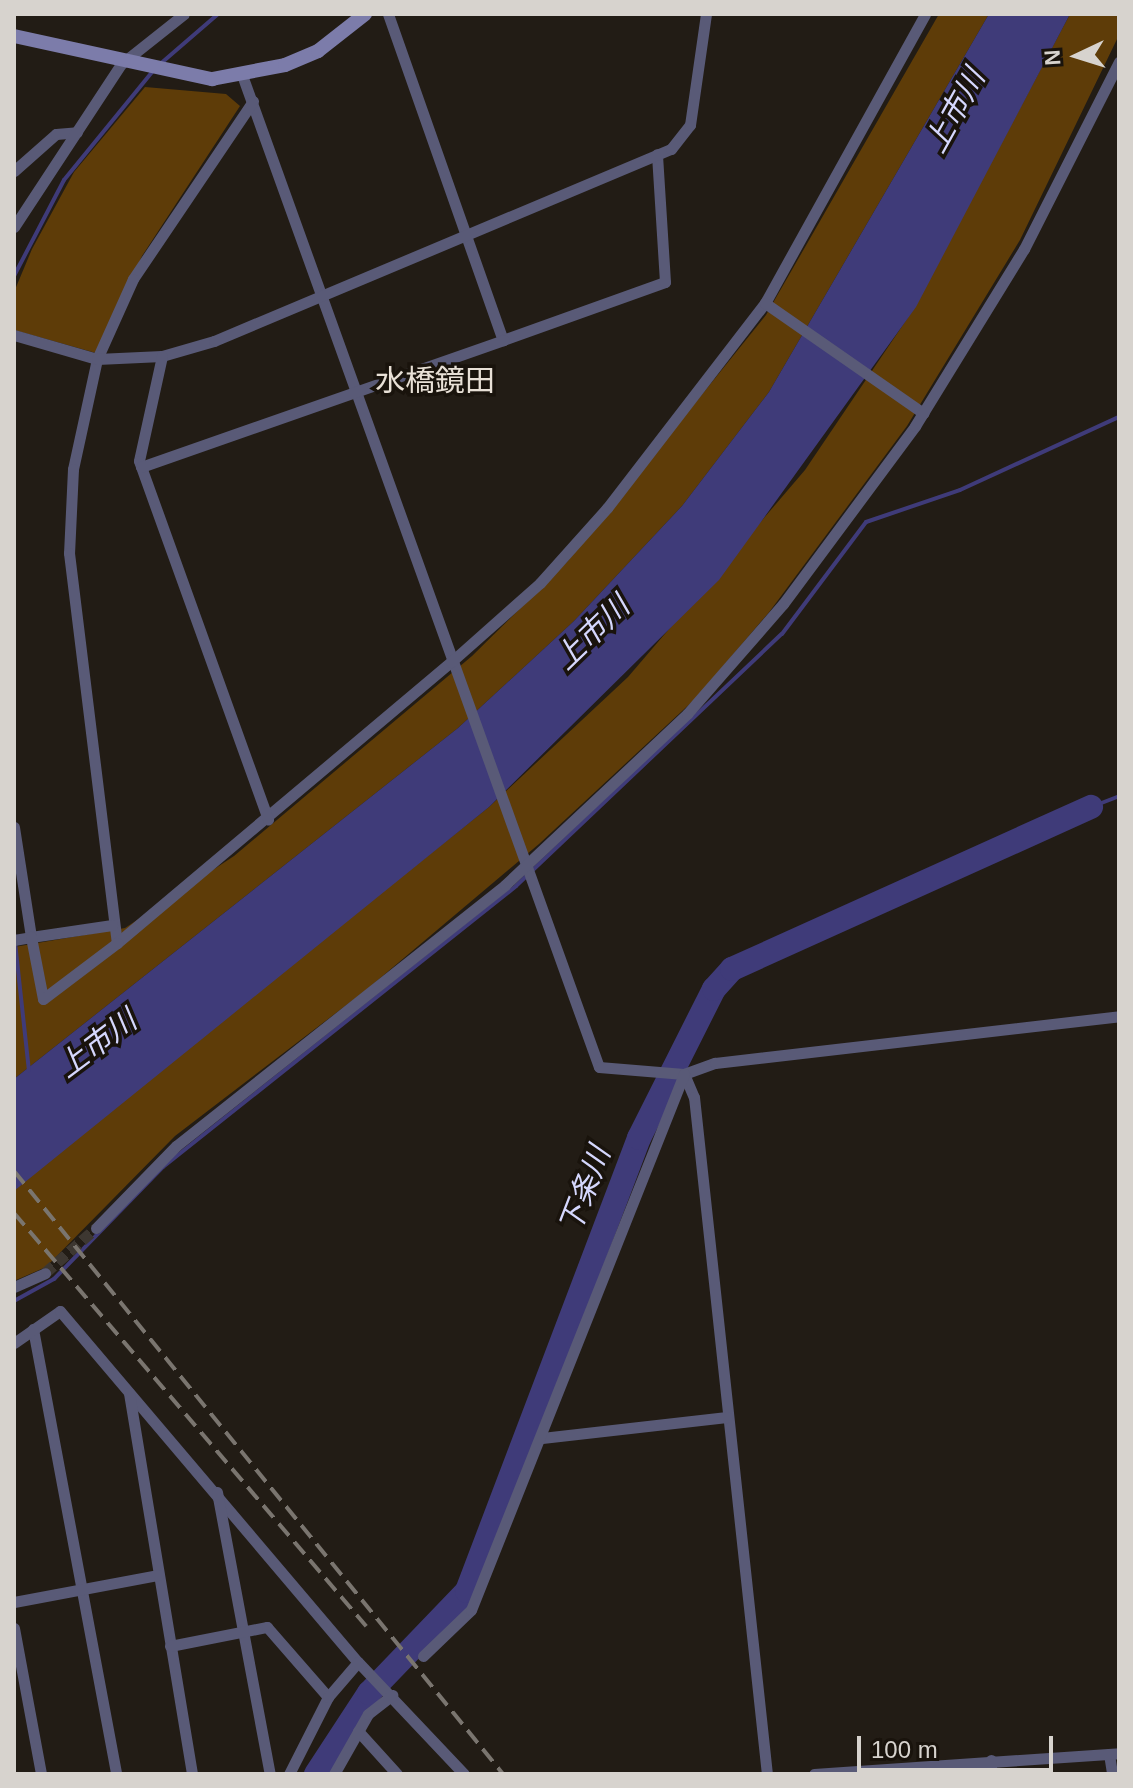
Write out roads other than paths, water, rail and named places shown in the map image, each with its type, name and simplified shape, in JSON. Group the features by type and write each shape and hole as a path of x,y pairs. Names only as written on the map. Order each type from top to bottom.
{"main road":[{"path":"14,36 125,65 176,72 242,75 318,51 365,14"}],"street":[{"path":"14,227 125,65 184,14"},
{"path":"388,14 503,340"},
{"path":"14,335 97,359 162,356 318,296 657,154 681,142 690,125 706,14"},
{"path":"14,827 43,999 117,943 452,666 540,583 607,508 765,303 925,14"},
{"path":"96,1228 176,1146 524,867 687,714 812,568 923,413 1024,249 1119,62"},
{"path":"242,75 318,296 599,1067 684,1074 715,1063 1119,1016"},
{"path":"117,943 112,925 105,812 69,553 73,469 97,359 170,215 253,101"},
{"path":"14,171 56,134 77,132"},
{"path":"141,467 665,282 657,154"},
{"path":"765,303 923,413"},
{"path":"162,356 141,467 268,819"},
{"path":"14,940 112,925"},
{"path":"684,1074 694,1097 767,1774"},
{"path":"423,1656 471,1610 542,1438 684,1074"},
{"path":"14,1287 45,1273"},
{"path":"14,1343 60,1311 216,1490 361,1665 464,1774"},
{"path":"33,1329 116,1774"},
{"path":"129,1392 192,1774"},
{"path":"542,1438 727,1417"},
{"path":"216,1490 270,1774"},
{"path":"14,1602 158,1575"},
{"path":"170,1646 267,1627 328,1697"},
{"path":"14,1628 41,1774"},
{"path":"289,1774 328,1697 361,1665"},
{"path":"334,1774 358,1731 388,1692"},
{"path":"358,1731 397,1774"},
{"path":"814,1774 1114,1753 1112,1774"},
{"path":"991,1760 991,1774"}],"water":[{"name":"上市川","path":"989,14 1070,14 916,307 719,580 489,807 14,1191 14,1079 458,728 574,621 682,506 769,392"}],"waterway":[{"path":"159,65 218,14"},
{"path":"14,276 64,180 153,71"},
{"path":"14,1301 54,1279 163,1167 516,886 782,634 866,522 960,490 1119,417"},
{"path":"1091,807 1119,796"},
{"name":"下条川","path":"316,1774 369,1693 467,1591 639,1138 714,989 732,969 1091,807"},
{"path":"14,933 29,1070"}],"tunnel":[{"path":"45,1273 96,1228"}],"railway":[{"path":"14,1171 503,1774"},
{"path":"14,1213 366,1626"}],"district":[{"name":"水橋鏡田","path":"435,381"}]}
